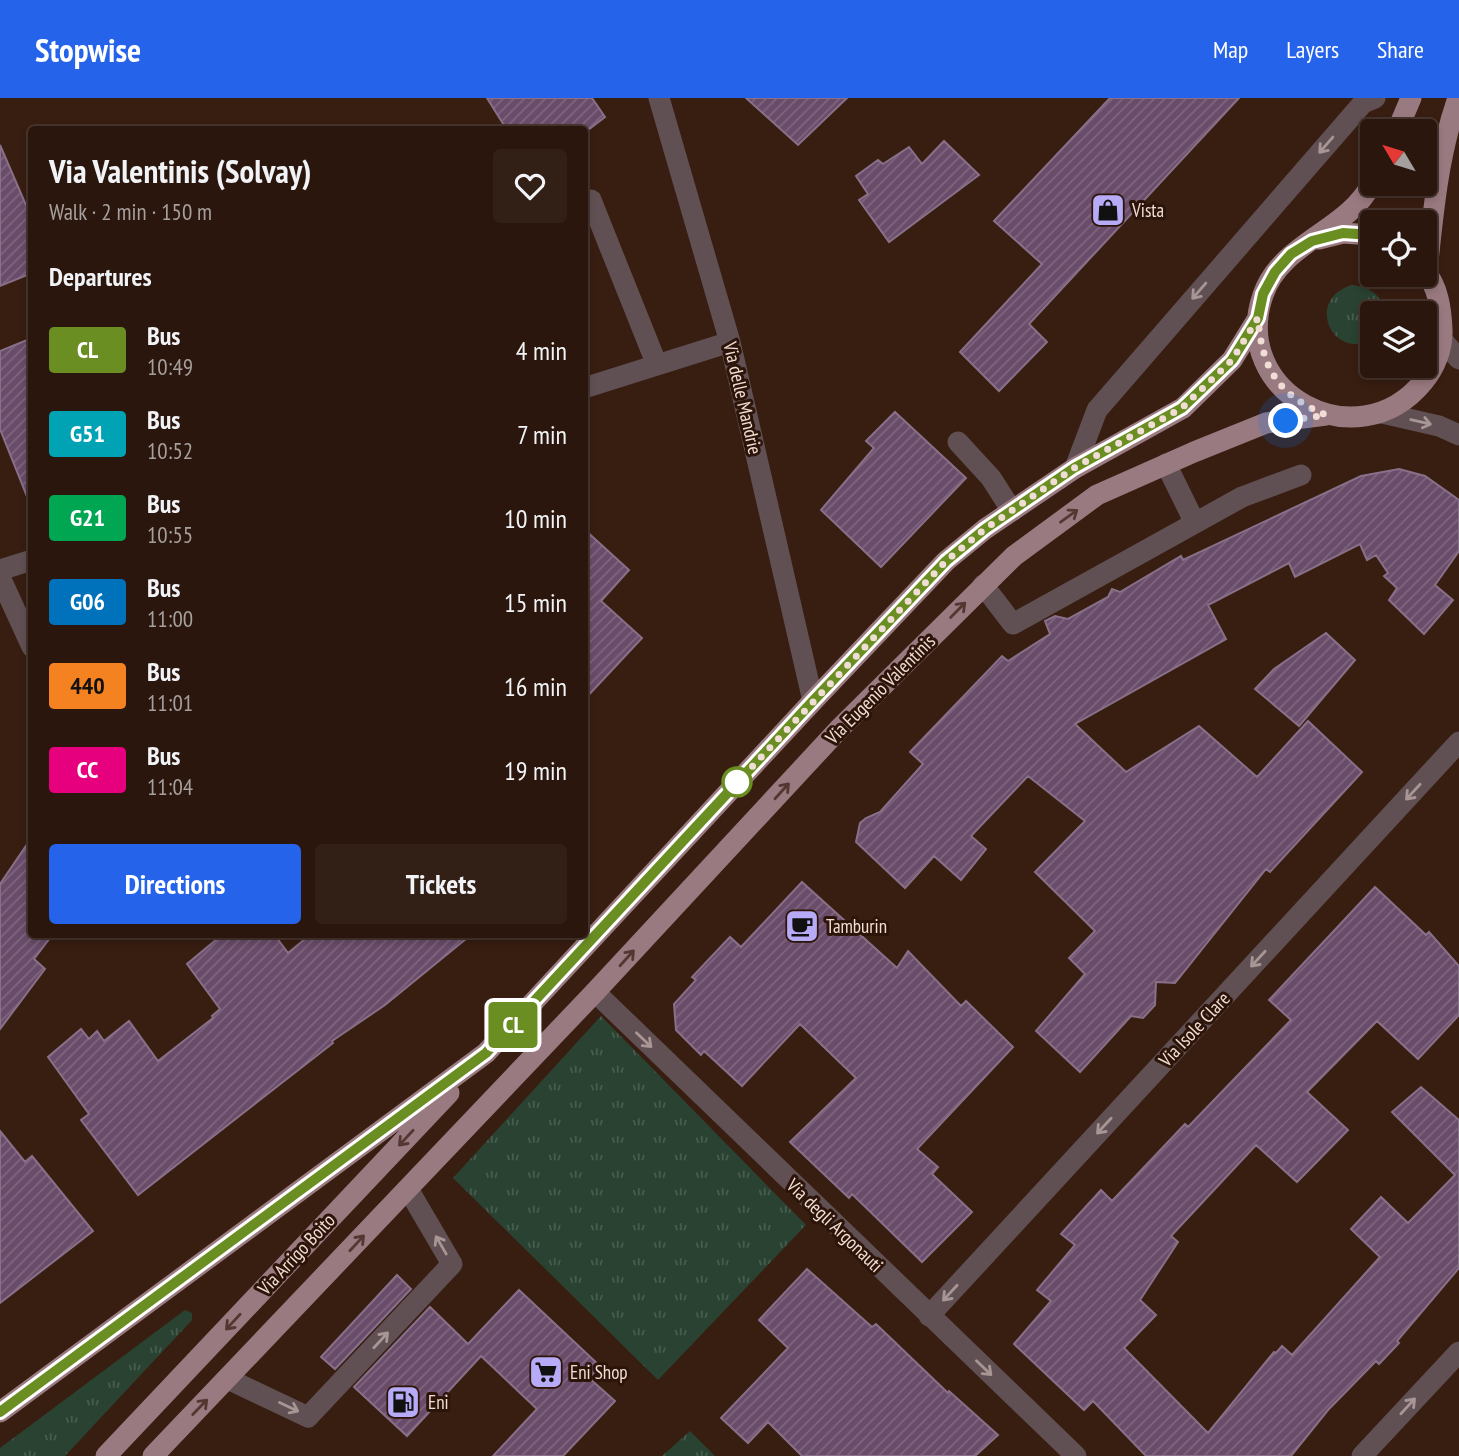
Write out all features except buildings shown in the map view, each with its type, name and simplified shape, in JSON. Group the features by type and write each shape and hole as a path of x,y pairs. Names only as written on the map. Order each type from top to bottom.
{"main road":[{"path":"1402,119 1411,98"},
{"path":"1433,210 1448,126 1458,98"},
{"path":"1366,196 1312,241 1291,254 1275,272 1263,294 1258,318 1260,344 1268,368 1283,389 1303,406 1326,415 1354,418 1382,413 1411,397 1432,371 1442,340 1441,305 1433,287"},
{"path":"1312,241 1343,233 1360,234"},
{"name":"Via Eugenio Valentinis","path":"0,1412 486,1053 946,561 985,529 1074,468 1182,408 1232,360 1258,318"},
{"name":"Via Eugenio Valentinis","path":"513,1079 839,728 1014,556 1097,495 1266,424 1326,415"},
{"name":"Via Arrigo Boito","path":"106,1456 486,1053"},
{"name":"Via Arrigo Boito","path":"153,1456 513,1079"}],"street":[{"name":"Via delle Mandrie","path":"659,98 730,342 813,701"},
{"path":"1074,468 1097,410 1365,100"},
{"path":"591,200 657,365"},
{"path":"1442,340 1459,359"},
{"path":"588,386 730,342"},
{"path":"1382,413 1439,426 1459,435"},
{"path":"958,442 991,478 1012,510"},
{"path":"1166,464 1195,523"},
{"path":"983,585 1013,624 1242,498 1301,475"},
{"path":"0,570 28,561"},
{"path":"0,577 28,638"},
{"name":"Via Isole Clare","path":"929,1316 1459,742"},
{"name":"Via degli Argonauti","path":"595,992 1076,1456"},
{"path":"228,1379 309,1417 452,1264 408,1189"},
{"path":"1362,1456 1459,1352"}],"green space":[{"path":"1352,285 1373,292 1380,300 1360,301 1360,343 1346,342 1336,336 1329,326 1329,303 1337,293"},
{"path":"601,1016 806,1225 658,1380 453,1178"},
{"path":"185,1310 192,1313 192,1320 65,1456 0,1456 0,1448"},
{"path":"690,1431 715,1456 662,1456"}],"bus line":[{"name":"CL","path":"0,1412 486,1053 946,561 985,529 1074,468 1182,408 1232,360 1258,318 1263,294 1275,272 1291,254 1312,241 1343,233 1360,234"}],"place":[{"name":"Vista","path":"1108,210"},
{"name":"Tamburin","path":"802,926"},
{"name":"Eni Shop","path":"546,1372"},
{"name":"Eni","path":"403,1402"}],"route":[{"path":"737,782 732,788 946,561 985,529 1074,468 1182,408 1232,360 1258,318 1260,344 1268,368 1283,389 1303,406 1326,415 1286,421"}]}
